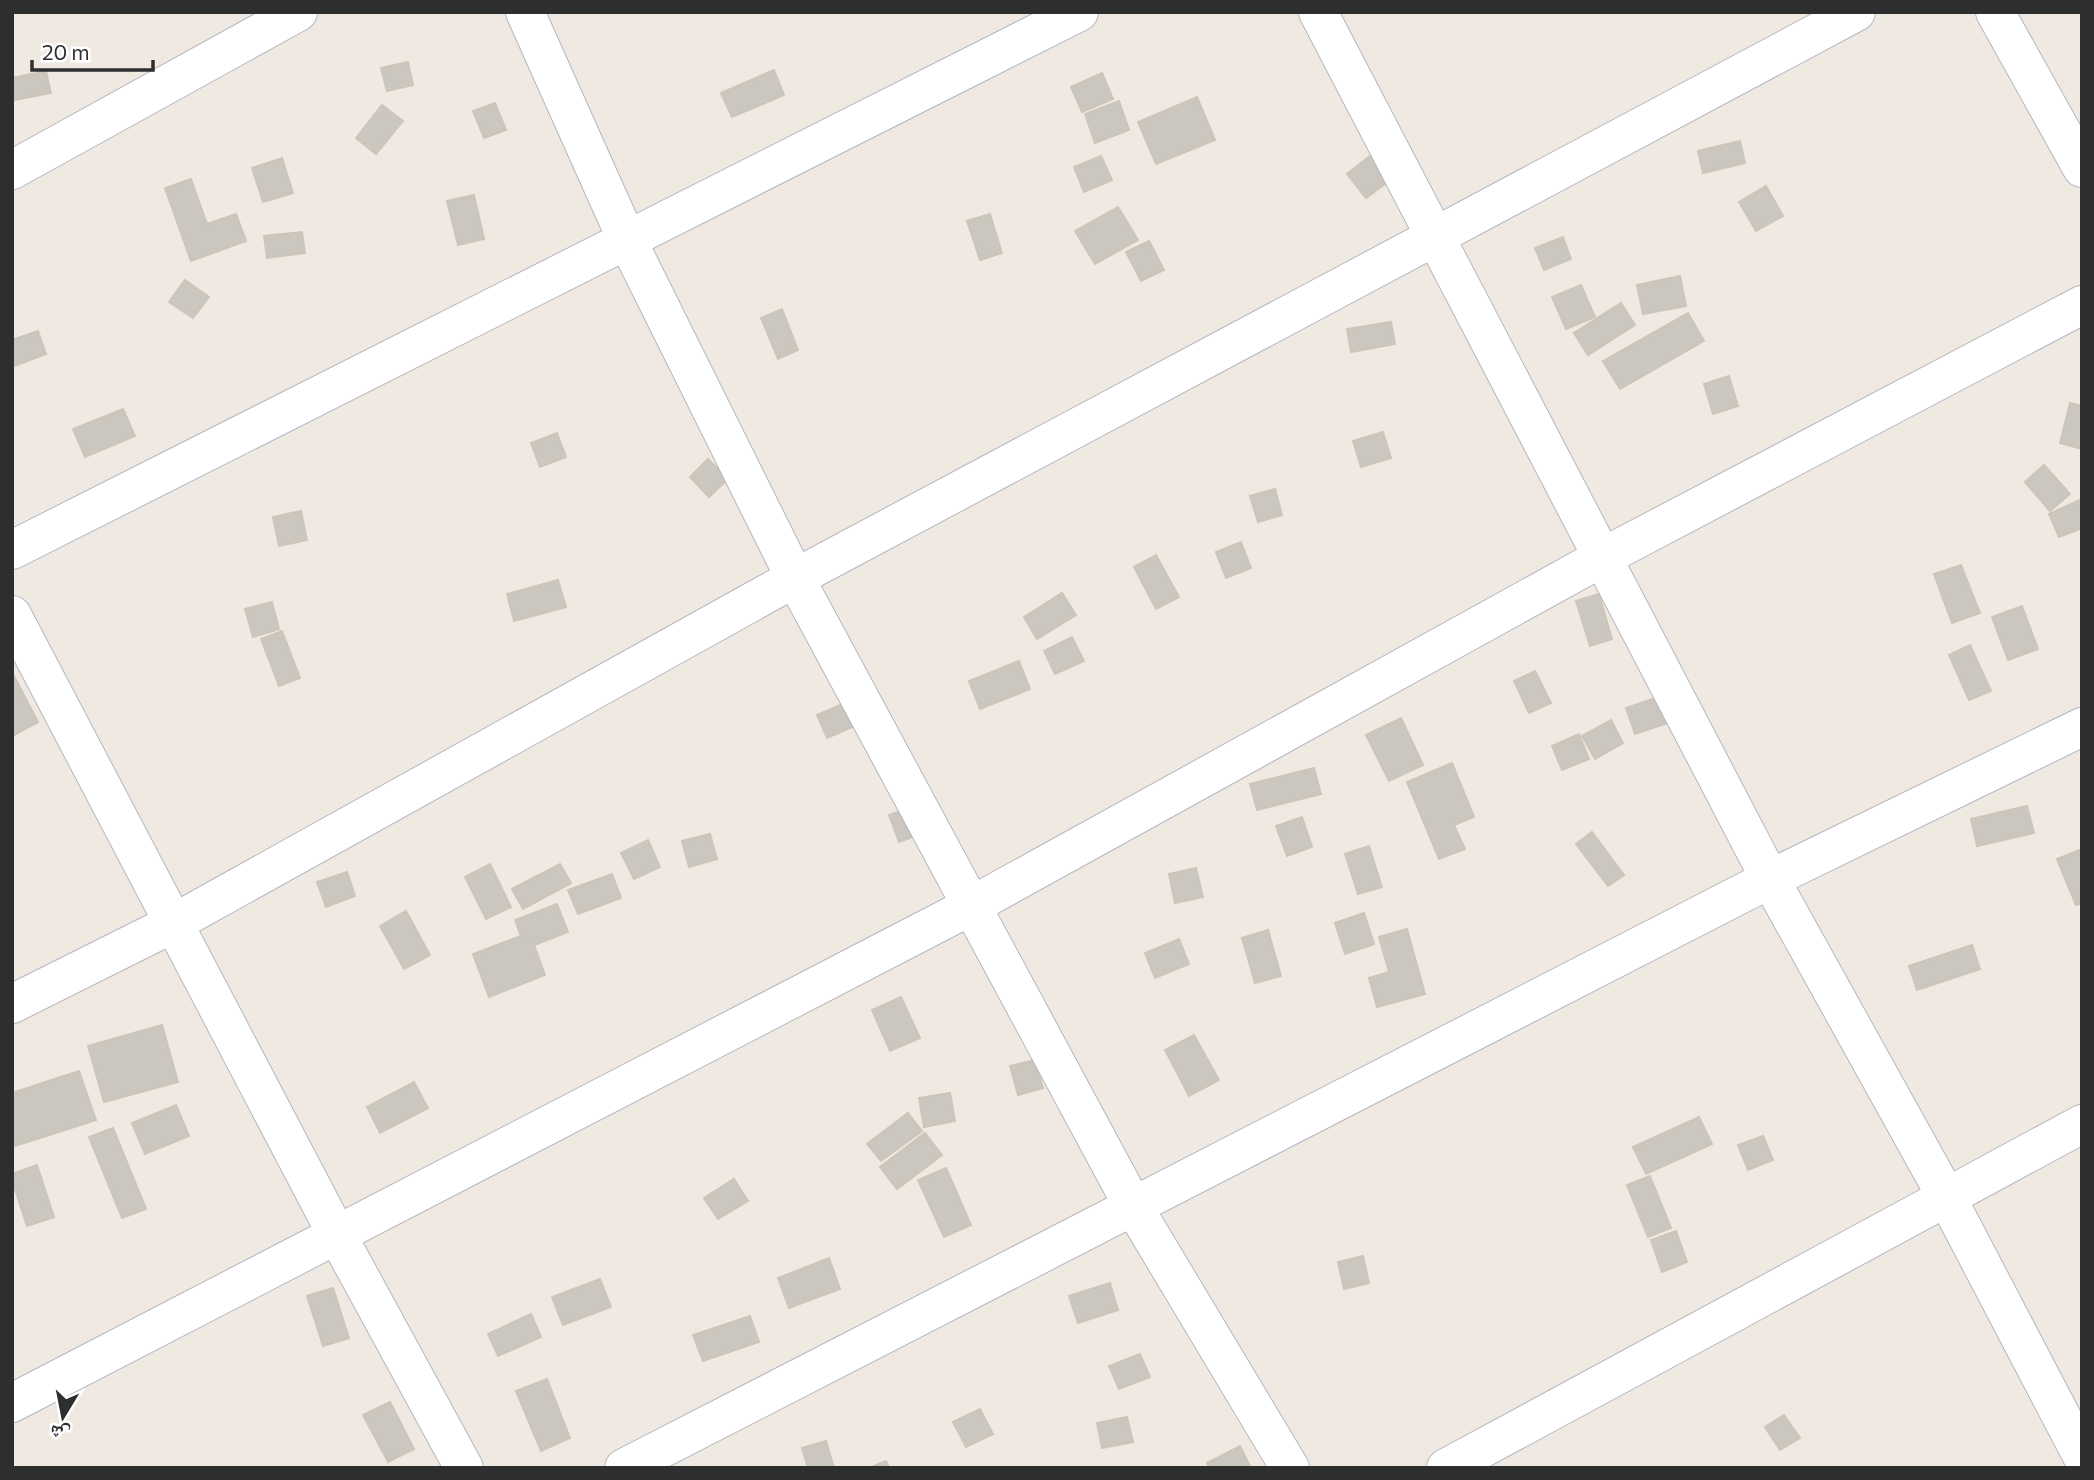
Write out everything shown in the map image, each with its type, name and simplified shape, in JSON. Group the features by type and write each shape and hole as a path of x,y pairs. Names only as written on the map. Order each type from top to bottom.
{"street":[{"path":"12,170 298,12"},
{"path":"525,12 627,240 795,578 1133,1206 1290,1468"},
{"path":"12,550 1079,12"},
{"path":"1318,12 1770,879 1946,1196 2082,1456"},
{"path":"12,1004 174,923 795,578 1856,12"},
{"path":"1995,12 2082,167"},
{"path":"12,1403 971,906 1603,557 2082,305"},
{"path":"12,615 337,1235 464,1468"},
{"path":"625,1468 1770,879 2082,727"},
{"path":"1446,1468 2082,1124"}],"building":[{"path":"408,62 413,85 387,91 381,68"},
{"path":"774,70 784,95 732,117 721,93"},
{"path":"46,71 51,93 14,100 12,78"},
{"path":"1102,73 1113,99 1082,112 1071,87"},
{"path":"1197,97 1215,140 1156,164 1138,122"},
{"path":"1119,101 1129,130 1095,143 1085,114"},
{"path":"495,103 506,130 484,138 473,111"},
{"path":"382,105 403,121 376,154 356,138"},
{"path":"1740,141 1745,163 1703,173 1698,151"},
{"path":"1101,156 1112,180 1084,192 1074,167"},
{"path":"1370,156 1389,181 1366,198 1347,174"},
{"path":"282,158 293,193 263,202 252,168"},
{"path":"191,179 207,224 236,214 246,241 191,261 165,188"},
{"path":"1766,186 1783,216 1756,231 1739,202"},
{"path":"474,195 484,239 458,245 447,201"},
{"path":"1118,207 1138,240 1095,264 1075,231"},
{"path":"990,214 1002,253 980,260 967,221"},
{"path":"302,232 305,253 267,258 264,236"},
{"path":"1563,237 1571,259 1544,270 1535,248"},
{"path":"1149,241 1164,270 1141,281 1126,252"},
{"path":"1680,276 1686,306 1643,314 1637,285"},
{"path":"185,280 209,297 193,318 169,302"},
{"path":"1581,285 1595,317 1566,329 1552,297"},
{"path":"1621,303 1635,325 1588,355 1574,333"},
{"path":"782,309 798,350 778,359 761,318"},
{"path":"1688,313 1704,341 1620,389 1603,361"},
{"path":"1391,322 1395,344 1351,352 1347,329"},
{"path":"38,331 46,354 14,366 12,340"},
{"path":"1729,376 1738,406 1713,414 1704,384"},
{"path":"2070,403 2082,406 2082,449 2060,443"},
{"path":"123,409 135,436 85,457 73,429"},
{"path":"1383,432 1391,458 1361,467 1353,441"},
{"path":"557,433 566,457 540,467 531,443"},
{"path":"708,459 728,479 709,497 690,477"},
{"path":"2044,465 2070,494 2050,511 2025,482"},
{"path":"1275,489 1282,515 1258,522 1250,496"},
{"path":"2082,499 2082,528 2059,537 2049,514"},
{"path":"301,511 307,540 279,546 273,517"},
{"path":"1241,542 1251,568 1226,578 1216,552"},
{"path":"1156,555 1179,597 1156,609 1134,567"},
{"path":"1961,565 1980,613 1952,623 1934,574"},
{"path":"558,580 566,607 514,621 507,594"},
{"path":"1062,593 1076,615 1037,639 1024,617"},
{"path":"1599,594 1612,639 1590,646 1576,601"},
{"path":"272,602 279,629 253,637 245,609"},
{"path":"2022,606 2038,649 2008,660 1992,617"},
{"path":"282,631 300,678 279,686 261,639"},
{"path":"1072,637 1084,661 1055,674 1044,651"},
{"path":"1970,645 1991,691 1969,700 1949,655"},
{"path":"1019,661 1030,689 980,709 969,681"},
{"path":"1535,671 1551,703 1529,713 1514,681"},
{"path":"14,676 38,722 12,736 12,677"},
{"path":"1661,696 1671,722 1635,734 1626,708"},
{"path":"854,699 864,722 827,738 817,715"},
{"path":"1401,718 1423,765 1389,781 1366,735"},
{"path":"1611,720 1623,743 1595,759 1582,736"},
{"path":"1579,734 1589,759 1562,770 1552,746"},
{"path":"1452,763 1474,817 1454,825 1465,849 1439,859 1407,782"},
{"path":"1314,768 1321,794 1257,810 1250,784"},
{"path":"915,806 924,833 899,842 889,815"},
{"path":"2027,806 2034,833 1977,846 1971,819"},
{"path":"1302,817 1312,847 1287,856 1276,826"},
{"path":"1592,832 1624,875 1608,886 1576,844"},
{"path":"710,834 717,859 689,867 682,841"},
{"path":"648,840 660,867 634,879 621,853"},
{"path":"1369,846 1382,887 1358,894 1345,854"},
{"path":"2082,849 2082,903 2076,905 2057,859"},
{"path":"490,864 511,907 486,919 465,877"},
{"path":"560,864 571,883 523,909 512,889"},
{"path":"1196,868 1203,897 1175,903 1169,874"},
{"path":"347,872 355,896 326,907 317,882"},
{"path":"612,874 621,898 578,914 568,890"},
{"path":"557,904 568,932 534,945 545,975 489,997 473,954 521,936 515,920"},
{"path":"406,911 430,955 404,969 380,926"},
{"path":"1364,913 1374,944 1345,954 1335,923"},
{"path":"1407,929 1425,994 1377,1007 1369,978 1389,972 1379,937"},
{"path":"1268,930 1281,976 1255,983 1242,938"},
{"path":"1179,939 1189,964 1155,978 1145,953"},
{"path":"1972,945 1980,969 1917,990 1909,966"},
{"path":"901,997 920,1038 890,1051 872,1010"},
{"path":"162,1025 178,1082 104,1102 88,1046"},
{"path":"1194,1035 1219,1080 1189,1096 1165,1050"},
{"path":"1035,1060 1043,1088 1018,1095 1010,1066"},
{"path":"79,1071 96,1120 12,1147 12,1093"},
{"path":"414,1082 428,1108 380,1133 367,1107"},
{"path":"950,1093 955,1121 924,1127 919,1098"},
{"path":"176,1105 189,1136 145,1154 132,1123"},
{"path":"908,1113 922,1131 881,1161 867,1144"},
{"path":"1699,1117 1712,1144 1646,1174 1633,1147"},
{"path":"113,1128 146,1209 122,1218 89,1137"},
{"path":"925,1133 942,1155 897,1189 880,1167"},
{"path":"1763,1136 1773,1160 1748,1170 1738,1145"},
{"path":"37,1165 54,1217 27,1226 12,1174"},
{"path":"946,1168 971,1225 944,1237 918,1180"},
{"path":"1650,1176 1671,1228 1648,1237 1627,1185"},
{"path":"734,1179 748,1201 718,1219 704,1198"},
{"path":"1676,1231 1687,1262 1662,1272 1651,1240"},
{"path":"1363,1256 1369,1283 1344,1289 1338,1262"},
{"path":"829,1258 840,1289 789,1308 778,1278"},
{"path":"600,1279 611,1307 563,1325 552,1297"},
{"path":"1110,1283 1118,1310 1078,1323 1069,1296"},
{"path":"333,1288 349,1338 323,1346 307,1296"},
{"path":"531,1314 541,1337 498,1356 488,1334"},
{"path":"750,1316 759,1342 703,1361 693,1335"},
{"path":"1140,1354 1150,1377 1119,1389 1109,1366"},
{"path":"547,1379 570,1438 541,1451 516,1391"},
{"path":"390,1402 414,1449 388,1462 363,1415"},
{"path":"980,1409 993,1434 966,1447 953,1422"},
{"path":"1784,1415 1800,1438 1780,1450 1765,1427"},
{"path":"1127,1417 1133,1442 1102,1448 1097,1423"},
{"path":"826,1441 834,1468 808,1468 802,1448"},
{"path":"1240,1446 1251,1468 1209,1468 1207,1463"},
{"path":"886,1461 889,1468 869,1468"}]}
